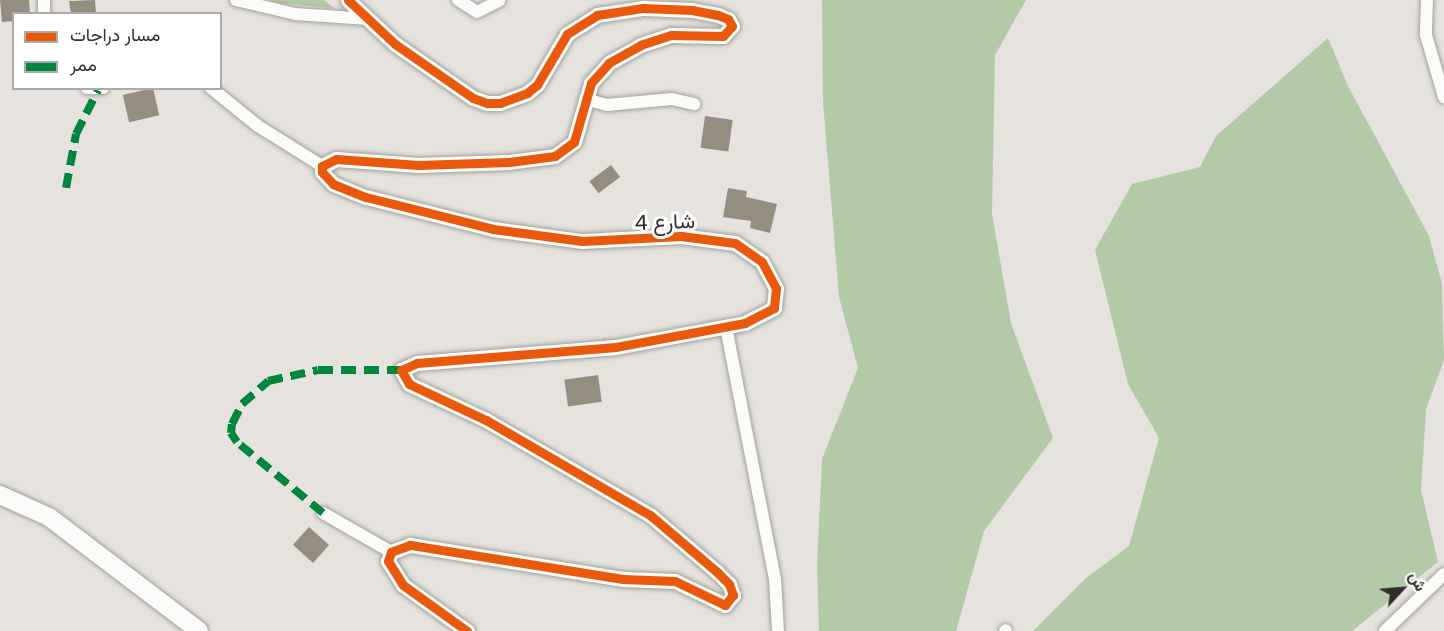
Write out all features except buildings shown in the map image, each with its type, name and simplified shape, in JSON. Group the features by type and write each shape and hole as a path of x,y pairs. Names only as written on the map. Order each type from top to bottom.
{"main road":[{"path":"0,495 50,517 199,631"}],"street":[{"path":"236,0 295,14 369,19"},
{"path":"213,90 258,126 322,166 336,159 418,165 542,159 565,151 574,142 585,99 599,72 641,45 671,35 723,36 732,26 728,19 718,15 692,10 634,9 597,15 567,34 537,85 500,103 473,98 437,75 394,44 348,0"},
{"path":"458,0 477,12 500,1"},
{"path":"1427,0 1426,35 1444,97"},
{"path":"585,99 607,105 672,99 694,105"},
{"name":"شارع 4","path":"322,166 322,172 333,184 366,197 493,229 582,241 681,236 735,243 762,262 778,299 766,315 726,327 616,347 417,363 405,367 400,374 409,384 486,420 650,515 729,584 731,602 719,604 675,581 623,579 410,545 391,552"},
{"path":"726,327 775,579 778,631"},
{"path":"323,513 391,552 388,561 403,585 467,631"},
{"path":"1385,631 1444,574"}],"green space":[{"path":"269,0 324,0 333,8 278,3"},
{"path":"822,0 1026,0 995,55 992,214 1011,323 1053,438 984,531 956,631 819,631 817,565 822,459 858,368 839,297 823,101"},
{"path":"1328,38 1348,86 1429,236 1442,284 1444,360 1426,409 1421,490 1438,562 1352,631 1033,631 1086,578 1129,546 1159,438 1128,384 1095,250 1132,184 1200,167 1216,136"}],"marked path":[{"path":"66,188 76,134 98,90"},
{"path":"323,513 237,442 231,433 232,424 242,404 268,381 318,370 401,370"}],"cycle path":[{"path":"348,0 395,44 473,98 487,103 500,103 527,93 537,85 567,34 597,15 643,8 692,10 718,15 728,19 732,26 723,36 671,35 641,45 609,63 591,83 574,142 555,156 509,162 418,165 336,159 322,166 322,172 333,184 366,197 493,229 582,241 681,236 735,243 762,262 776,288 774,308 745,323 616,347 417,363 401,370 409,384 486,420 650,515 717,572 729,584 733,595 725,605 675,581 623,579 410,545 391,552 388,561 403,585 467,631"}]}
